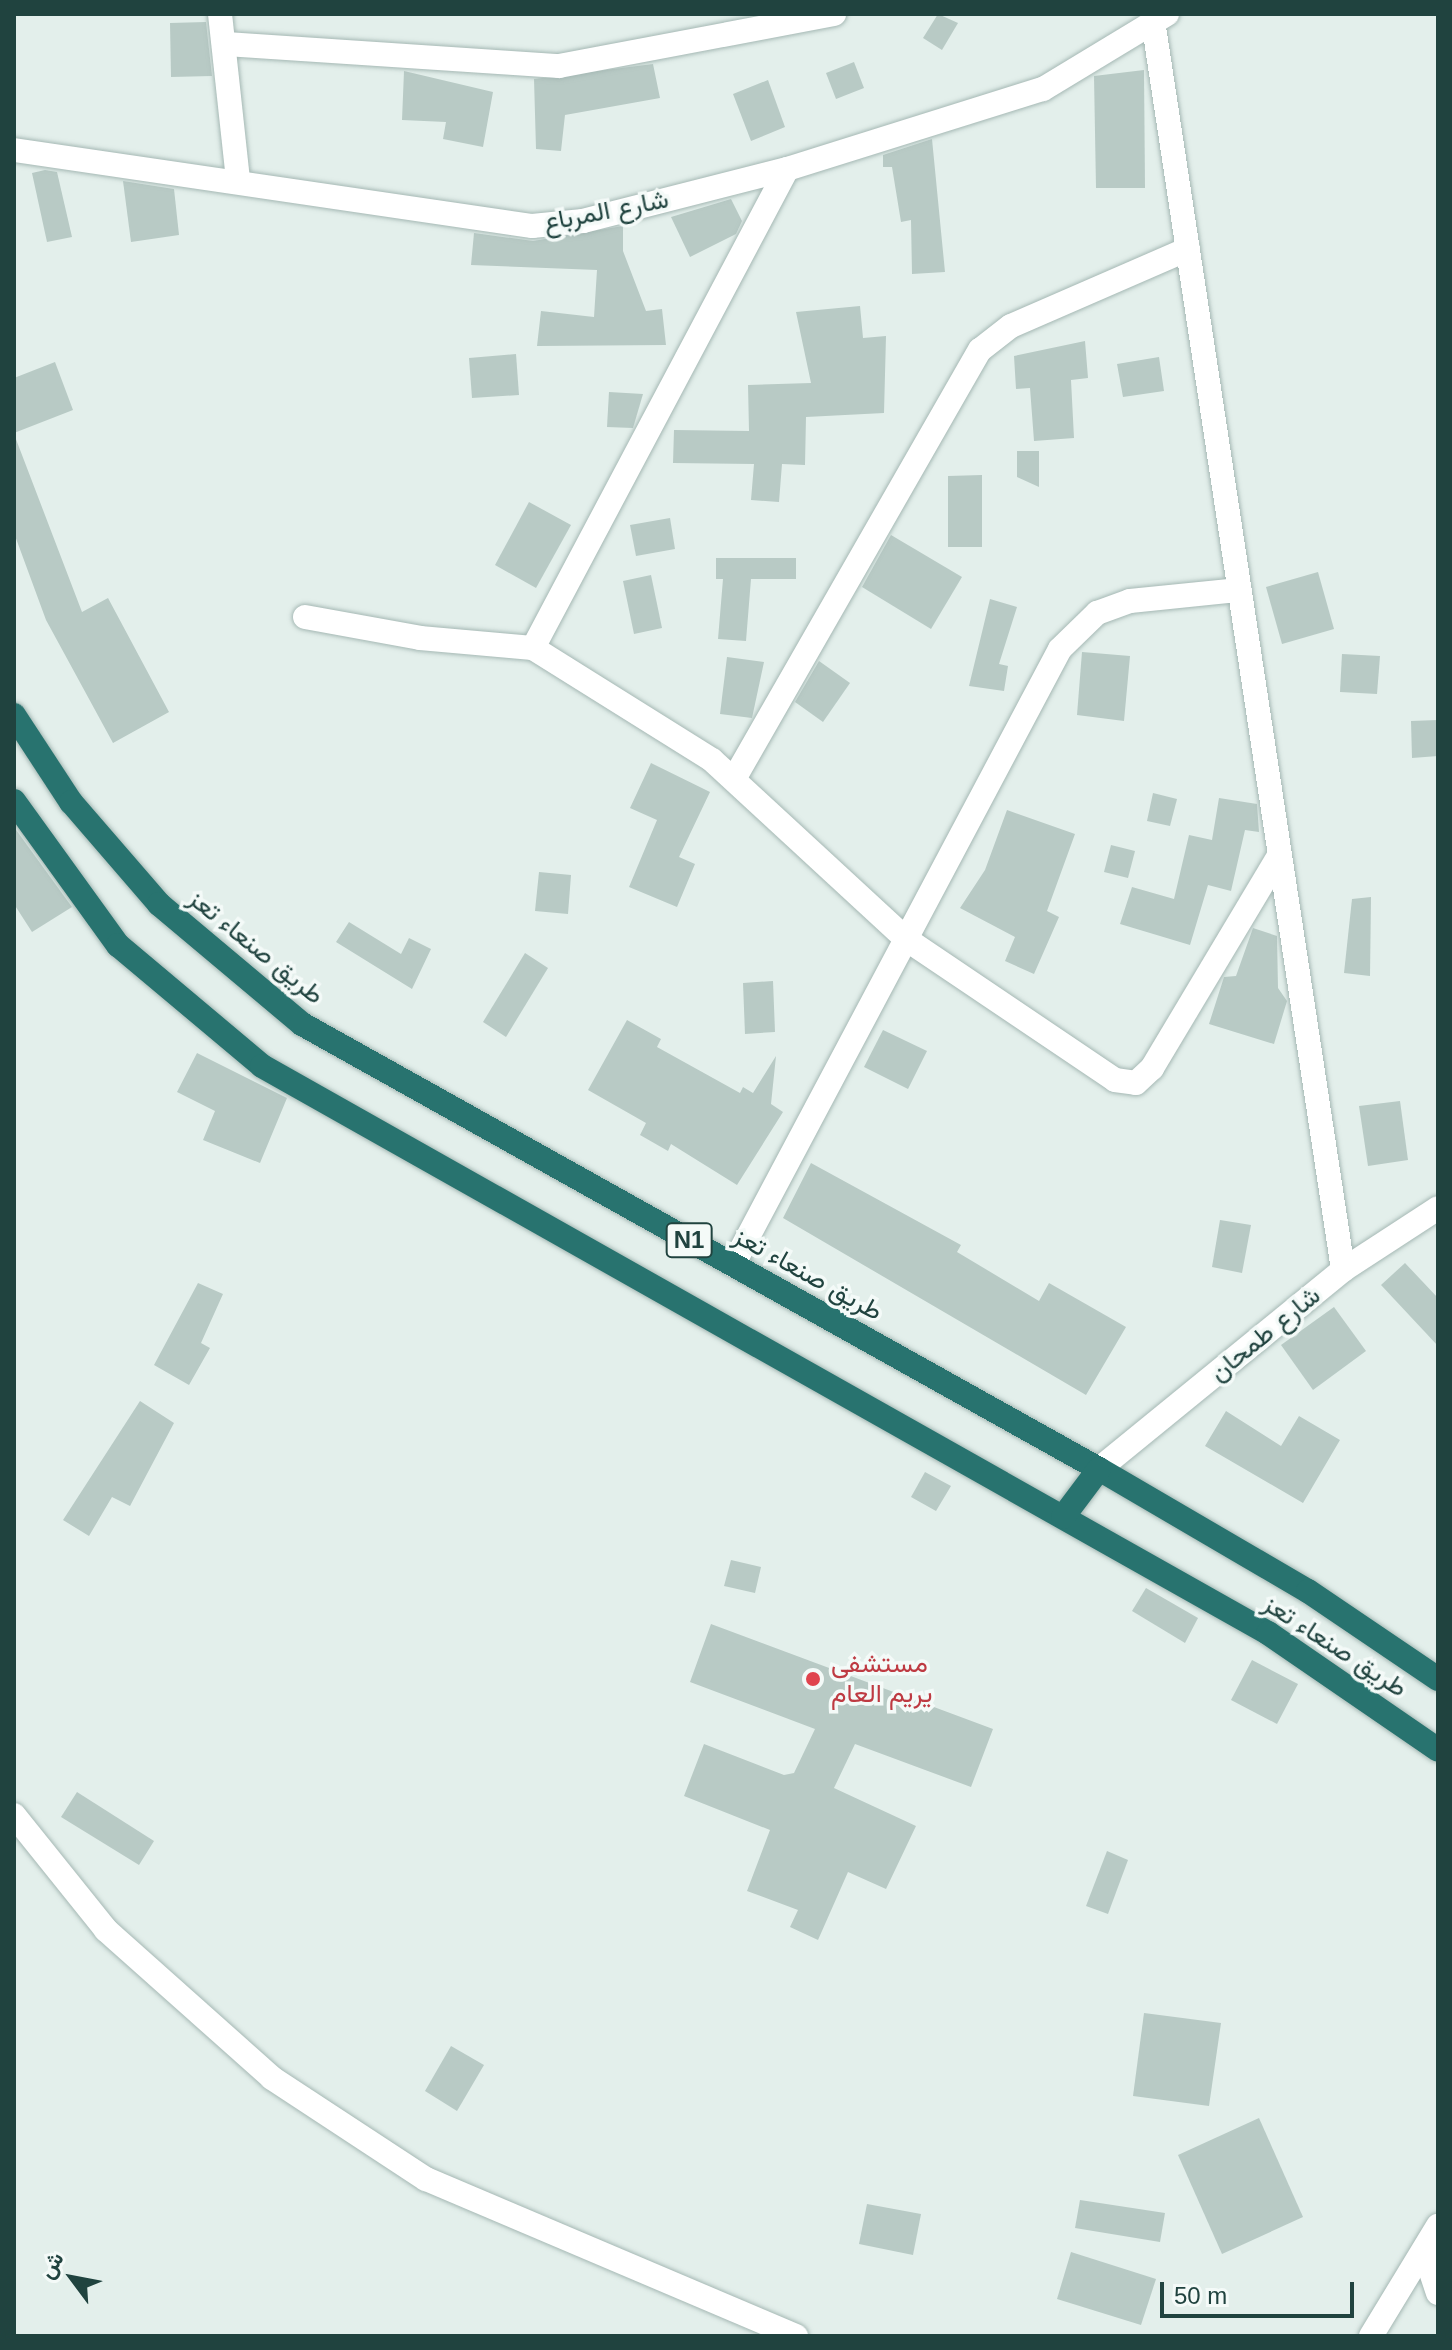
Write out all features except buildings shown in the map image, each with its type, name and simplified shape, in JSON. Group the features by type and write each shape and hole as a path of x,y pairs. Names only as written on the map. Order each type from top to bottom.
{"highway":[{"name":"طريق صنعاء تعز","path":"14,715 71,802 159,904 302,1024 1099,1469 1308,1591 1438,1679"},
{"name":"طريق صنعاء تعز","path":"14,801 118,945 262,1066 1268,1633 1438,1750"},
{"path":"1063,1517 1099,1469"}],"street":[{"path":"220,14 226,44 238,179"},
{"path":"226,44 559,66 834,14"},
{"path":"1161,21 1188,249 1343,1270"},
{"name":"شارع المرباع","path":"14,150 238,179 532,226 583,221 787,169 1043,89 1161,21"},
{"path":"533,648 787,169"},
{"path":"734,779 980,350 1011,326 1188,249"},
{"path":"733,1265 1060,649 1097,613 1130,601 1239,590"},
{"path":"305,617 420,638 533,648 734,779 906,939 1115,1080 1136,1083 1152,1068 1279,856"},
{"name":"شارع طمحان","path":"1099,1469 1343,1270 1438,1208"},
{"path":"14,1815 106,1930 272,2078 426,2179 796,2336"},
{"path":"1371,2336 1425,2254 1438,2226"},
{"path":"1425,2254 1438,2293"}],"place":[{"name":"مستشفى يريم العام","path":"813,1679"}]}
